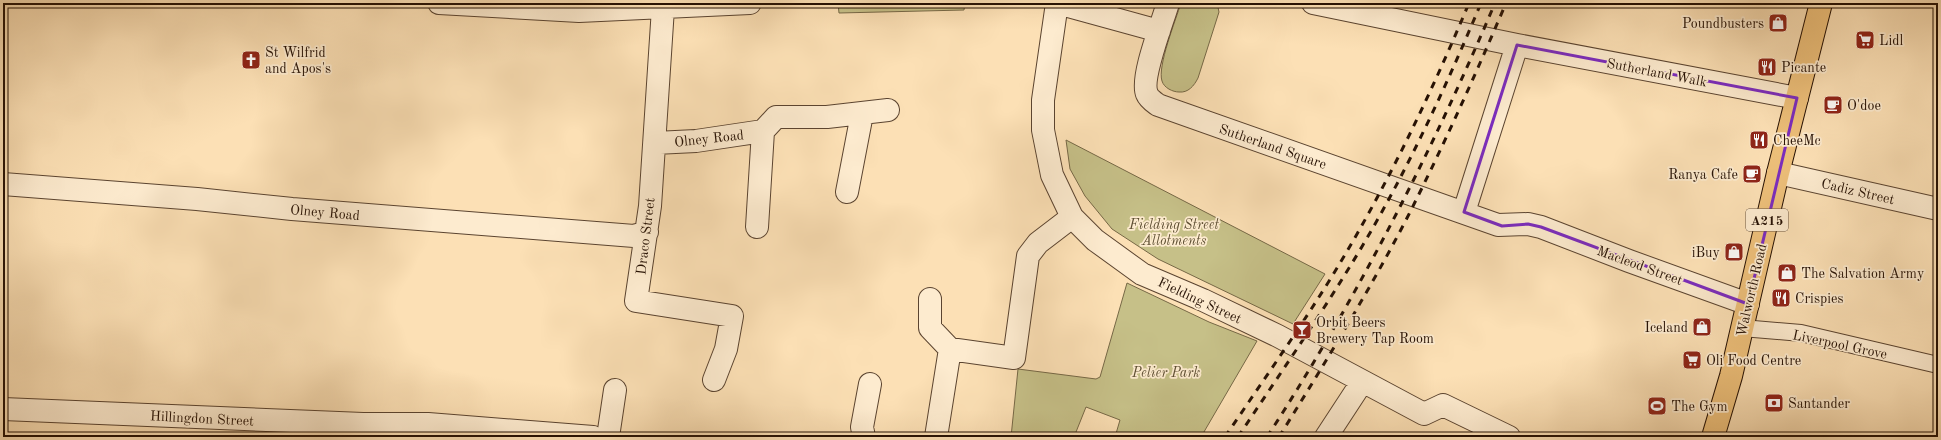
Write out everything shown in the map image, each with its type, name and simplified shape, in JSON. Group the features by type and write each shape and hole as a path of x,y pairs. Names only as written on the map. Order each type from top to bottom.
{"main road":[{"name":"Walworth Road","path":"1713,437 1731,376 1778,173 1821,3"}],"street":[{"path":"440,3 579,11 607,6 663,8 750,3"},
{"path":"1057,3 1159,31"},
{"name":"Fielding Street","path":"1057,3 1043,100 1043,130 1052,175 1072,217 1095,240 1142,274 1203,300 1278,336 1424,414 1443,405 1509,437"},
{"name":"Sutherland Square","path":"1168,3 1147,74 1147,94 1151,100 1158,105 1502,226 1532,225"},
{"path":"1313,3 1517,45 1464,212"},
{"name":"Draco Street","path":"663,8 655,143 647,232 636,301 732,316 726,349 714,380"},
{"name":"Sutherland Walk","path":"1517,45 1797,98"},
{"name":"Olney Road","path":"655,143 696,141 763,131 776,117 827,117 888,110"},
{"path":"847,192 862,114"},
{"name":"Olney Road","path":"757,227 763,131"},
{"name":"Cadiz Street","path":"1778,173 1938,209"},
{"name":"Olney Road","path":"3,184 197,199 300,210 634,236 647,232"},
{"path":"930,299 930,328 950,349 1014,358 1028,256 1038,243 1072,217"},
{"name":"Macleod Street","path":"1532,225 1748,304"},
{"name":"Liverpool Grove","path":"1742,328 1801,333 1938,365"},
{"path":"936,437 950,349"},
{"path":"1326,437 1362,382"},
{"path":"864,437 862,427 870,384"},
{"path":"608,437 615,390"},
{"name":"Hillingdon Street","path":"3,409 363,424 428,424 593,437"}],"highlighted area":[{"path":"1517,45 1797,98 1748,304 1541,227 1528,224 1502,226 1464,212"}],"green space":[{"path":"838,3 965,3 964,10 839,13"},
{"path":"1181,3 1217,3 1219,12 1195,84 1185,91 1179,92 1165,86 1162,81 1161,74 1164,54"},
{"name":"Fielding Street Allotments","path":"1066,140 1325,274 1293,324 1158,259 1112,229 1085,196 1070,169"},
{"name":"Pelier Park","path":"1127,283 1209,322 1257,341 1201,437 1115,437 1120,420 1086,407 1074,437 1011,437 1018,369 1096,379 1100,377"}],"railway":[{"path":"1225,437 1317,300 1363,223 1412,130 1469,3"},
{"path":"1238,437 1336,289 1386,204 1436,105 1481,3"},
{"path":"1267,437 1331,333 1390,225 1445,115 1495,3"},
{"path":"1279,437 1360,303 1406,220 1458,112 1506,3"}],"place":[{"name":"Poundbusters","path":"1778,23"},
{"name":"Lidl","path":"1865,40"},
{"name":"St Wilfrid and Apos's","path":"251,60"},
{"name":"Picante","path":"1767,67"},
{"name":"O'doe","path":"1833,105"},
{"name":"CheeMc","path":"1759,140"},
{"name":"Ranya Cafe","path":"1752,174"},
{"name":"iBuy","path":"1734,252"},
{"name":"The Salvation Army","path":"1787,273"},
{"name":"Crispies","path":"1781,298"},
{"name":"Iceland","path":"1702,327"},
{"name":"Orbit Beers Brewery Tap Room","path":"1302,330"},
{"name":"Oli Food Centre","path":"1692,360"},
{"name":"Santander","path":"1774,403"},
{"name":"The Gym","path":"1657,406"}]}
